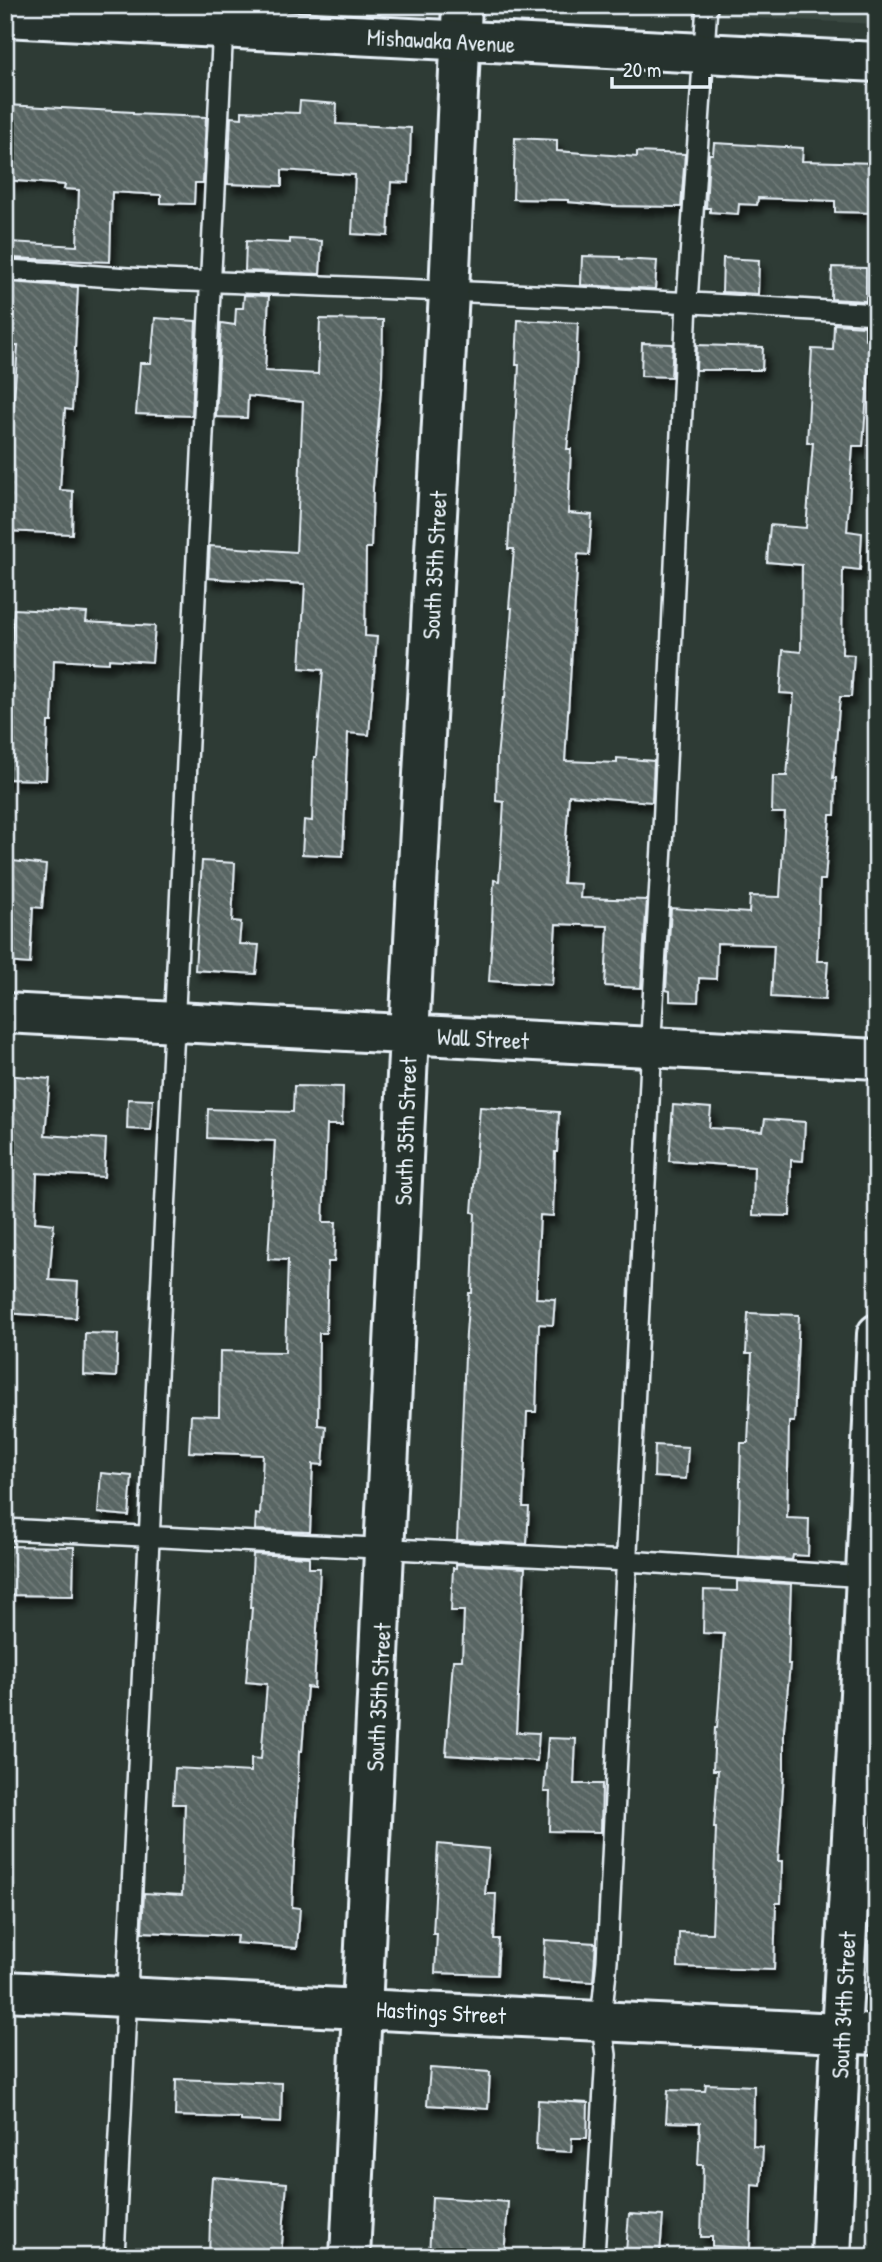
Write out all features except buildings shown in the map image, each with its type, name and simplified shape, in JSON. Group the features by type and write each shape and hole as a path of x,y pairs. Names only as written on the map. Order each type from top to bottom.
{"street":[{"name":"Mishawaka Avenue","path":"5,17 224,17 461,23 704,53 877,62"},
{"name":"South 35th Street","path":"350,2257 461,23"},
{"name":"Wall Street","path":"5,1013 877,1059"},
{"name":"South 34th Street","path":"831,2257 859,2034 877,1334"},
{"name":"Hastings Street","path":"5,1991 859,2034"}],"lane":[{"path":"594,2257 606,2055 601,2020 607,1961 687,302 707,5"},
{"path":"114,2257 224,17"},
{"path":"5,270 687,302 877,314"},
{"path":"5,1529 627,1561 870,1559"}],"shaded area":[{"path":"716,5 877,5 877,24 716,16"}]}
